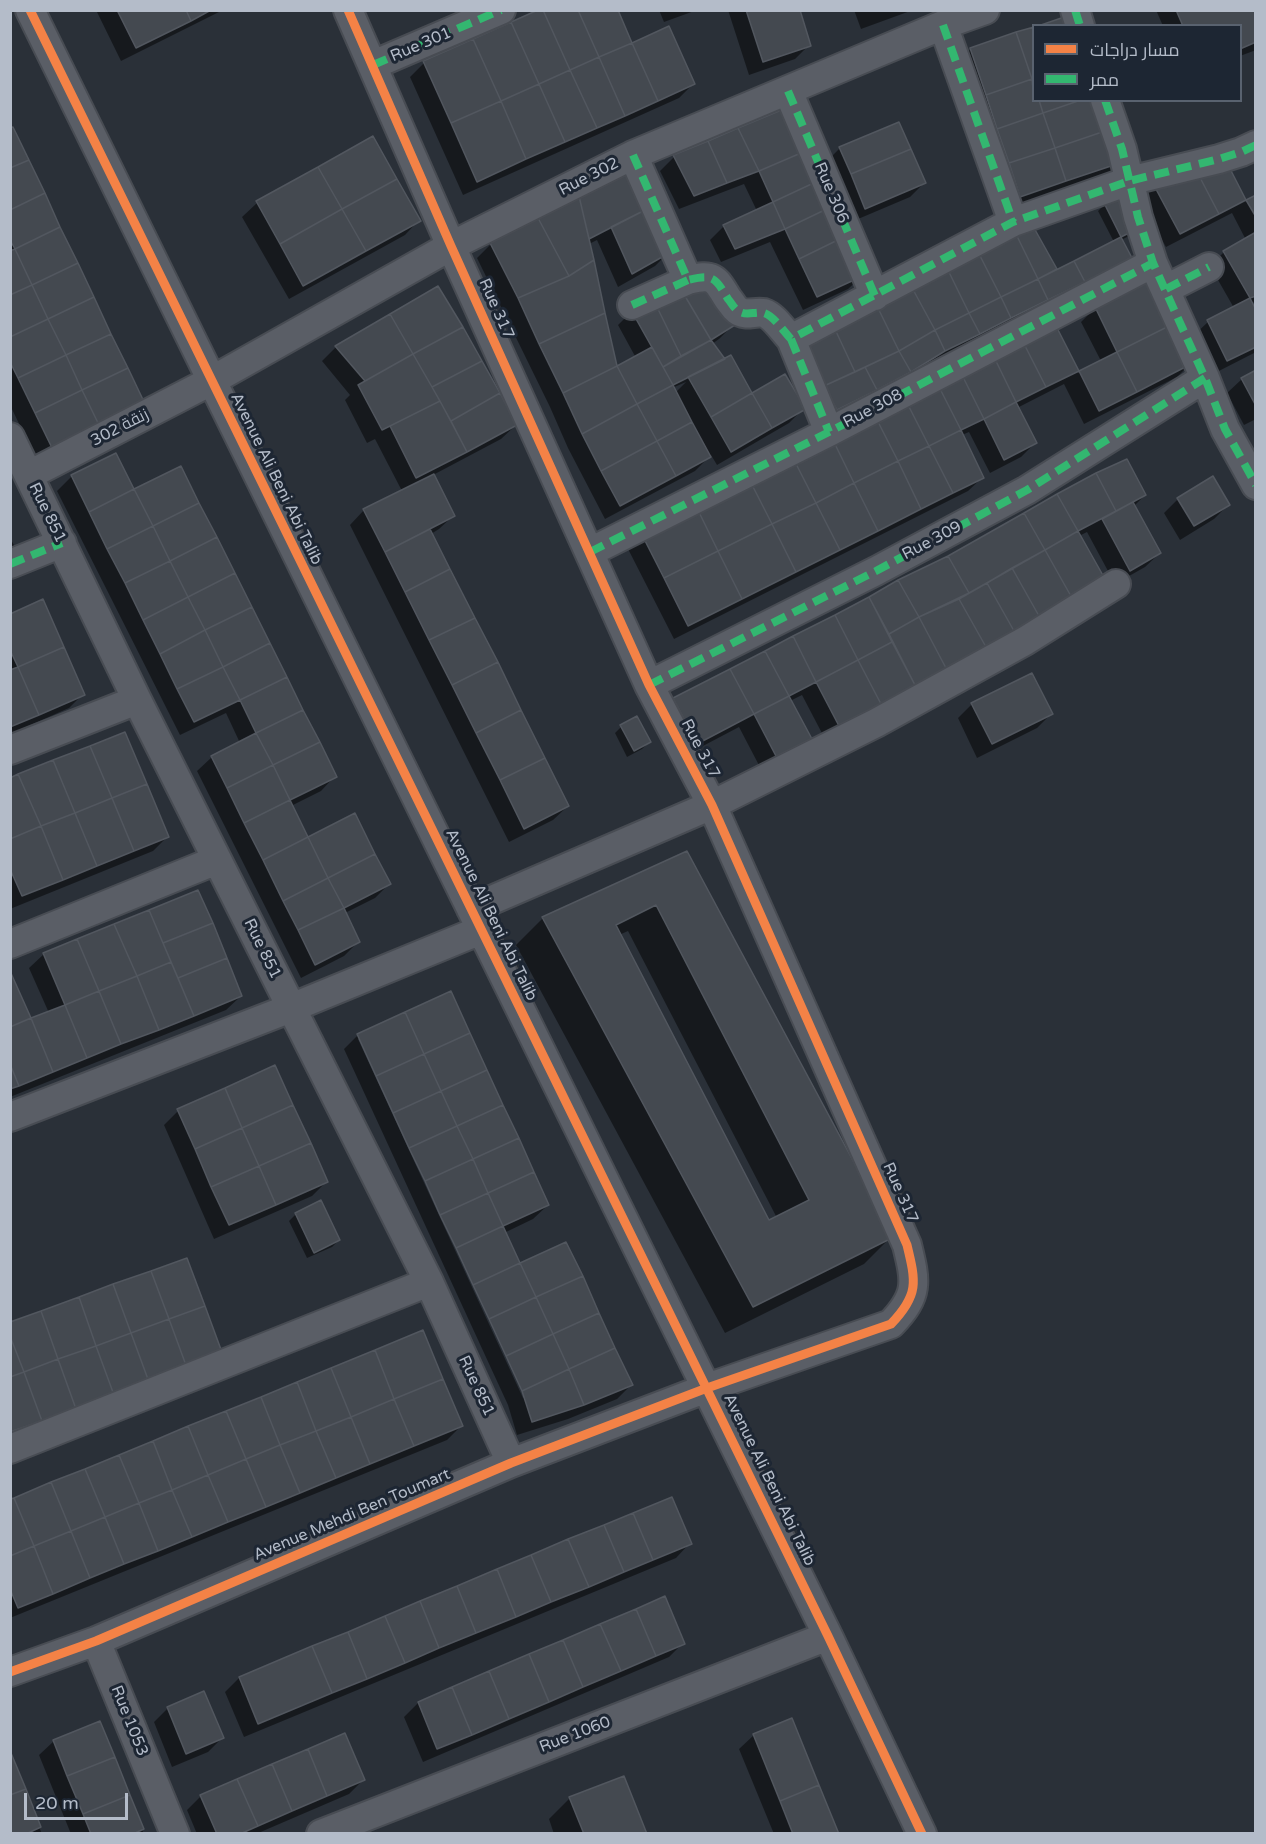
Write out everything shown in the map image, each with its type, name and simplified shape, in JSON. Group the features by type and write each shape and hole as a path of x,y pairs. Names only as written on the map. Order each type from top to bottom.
{"street":[{"name":"Avenue Ali Beni Abi Talib","path":"30,10 707,1388 922,1833"},
{"name":"Rue 317","path":"348,10 649,685 712,805 907,1245 913,1270 913,1293 905,1309 891,1324 707,1388"},
{"name":"Rue 301","path":"373,66 501,10"},
{"name":"Rue 302","path":"212,381 452,246 633,155 943,25 985,10"},
{"path":"943,25 1013,222"},
{"name":"Rue 306","path":"788,91 875,296"},
{"path":"1107,102 1122,149 1138,217 1154,263 1225,429 1256,485"},
{"path":"791,339 1013,222 1129,181 1230,156 1256,145"},
{"path":"633,155 688,280"},
{"name":"Rue 308","path":"590,552 829,432 1154,263"},
{"path":"1166,289 1209,267"},
{"path":"632,304 688,280 703,277 717,280 735,309 742,313 761,312 768,315 791,339 829,432"},
{"name":"Rue 309","path":"649,685 876,571 1027,490 1205,378"},
{"name":"زنقة 302","path":"29,475 212,381"},
{"name":"Rue 851","path":"10,437 136,700 429,1282 511,1463"},
{"path":"10,564 62,543"},
{"path":"10,1117 291,1008 476,919 876,723 1025,641 1116,584"},
{"path":"10,750 136,700"},
{"path":"10,944 217,860"},
{"path":"10,1449 429,1282"},
{"name":"Avenue Mehdi Ben Toumart","path":"10,1672 96,1641 511,1463 707,1388"},
{"name":"Rue 1060","path":"321,1833 828,1636"},
{"name":"Rue 1053","path":"96,1641 175,1833"}],"building":[{"path":"117,10 186,10 191,21 136,48"},
{"path":"186,10 211,10 191,21"},
{"path":"543,10 570,70 539,84 511,22"},
{"path":"543,10 578,10 599,57 570,70"},
{"path":"578,10 618,10 632,43 599,57"},
{"path":"746,10 800,10 811,46 763,62"},
{"path":"1176,10 1256,10 1256,42 1242,48 1242,24 1182,24"},
{"path":"1073,14 1076,24 1044,24"},
{"path":"511,22 539,84 501,101 473,39"},
{"path":"669,26 695,84 658,101 632,43"},
{"path":"1032,28 1032,79 1016,32"},
{"path":"1016,32 1032,79 986,95 970,48"},
{"path":"473,39 501,101 451,123 423,61"},
{"path":"632,43 658,101 625,116 599,57"},
{"path":"599,57 625,116 597,128 570,70"},
{"path":"570,70 597,128 565,142 539,84"},
{"path":"1032,79 1032,102 1040,102 1043,113 997,129 986,95"},
{"path":"539,84 565,142 526,159 501,101"},
{"path":"501,101 526,159 477,182 451,123"},
{"path":"1040,102 1075,102 1043,113"},
{"path":"1075,102 1103,102 1111,129 1055,148 1043,113"},
{"path":"791,106 808,150 759,171 738,128"},
{"path":"1043,113 1055,148 1009,163 997,129"},
{"path":"899,122 911,149 851,174 839,147"},
{"path":"13,127 29,160 10,168 10,128"},
{"path":"738,128 759,171 727,183 708,141"},
{"path":"1111,129 1123,162 1066,181 1055,148"},
{"path":"373,136 397,179 342,209 318,167"},
{"path":"708,141 727,183 694,196 673,155"},
{"path":"1055,148 1066,181 1020,197 1009,163"},
{"path":"911,149 926,183 865,209 851,174"},
{"path":"808,150 820,180 773,202 759,171"},
{"path":"1225,159 1246,200 1219,214 1195,168"},
{"path":"29,160 45,193 10,210 10,168"},
{"path":"318,167 342,209 280,244 256,201"},
{"path":"1195,168 1219,214 1180,234 1150,178"},
{"path":"631,170 649,208 589,239 579,196"},
{"path":"397,179 421,221 366,251 342,209"},
{"path":"820,180 833,206 785,229 773,202"},
{"path":"45,193 60,227 15,249 10,240 10,210"},
{"path":"1123,193 1139,228 1121,237 1104,203"},
{"path":"1256,195 1256,217 1246,200"},
{"path":"579,196 594,260 569,276 538,218"},
{"path":"773,202 785,229 735,249 723,225"},
{"path":"833,206 846,236 799,259 785,229"},
{"path":"649,208 671,252 632,274 611,227"},
{"path":"342,209 366,251 303,286 280,244"},
{"path":"538,218 569,276 518,298 490,243"},
{"path":"1029,219 1057,269 1038,279 1013,228"},
{"path":"60,227 78,263 32,285 15,249"},
{"path":"1013,228 1038,279 1001,297 976,248"},
{"path":"1256,232 1256,296 1250,298 1223,251"},
{"path":"846,236 865,275 817,297 799,259"},
{"path":"1121,237 1132,258 1085,282 1074,261"},
{"path":"976,248 1001,297 969,313 945,264"},
{"path":"15,249 32,285 10,295 10,251"},
{"path":"594,260 605,313 539,344 518,298 569,276"},
{"path":"1074,261 1085,282 1048,300 1038,279"},
{"path":"78,263 94,297 48,319 32,285"},
{"path":"945,264 969,313 935,330 910,284"},
{"path":"710,277 735,325 711,340 682,291"},
{"path":"1038,279 1048,300 1011,318 1001,297"},
{"path":"1150,279 1173,324 1117,352 1095,307"},
{"path":"910,284 935,330 899,351 876,304"},
{"path":"32,285 48,319 10,337 10,295"},
{"path":"438,286 463,327 413,354 390,314"},
{"path":"682,291 711,340 681,356 654,301"},
{"path":"94,297 111,334 66,355 48,319"},
{"path":"1001,297 1011,318 980,334 969,313"},
{"path":"1250,298 1256,310 1256,347 1227,361 1207,320"},
{"path":"654,301 681,356 663,367 631,310"},
{"path":"876,304 899,351 855,372 833,325"},
{"path":"605,313 617,366 563,393 539,344"},
{"path":"969,313 980,334 945,351 935,330"},
{"path":"390,314 413,354 365,381 335,346"},
{"path":"48,319 66,355 18,378 10,362 10,337"},
{"path":"1054,322 1079,371 1046,387 1021,338"},
{"path":"1173,324 1193,363 1137,392 1117,352"},
{"path":"833,325 855,372 824,386 802,339"},
{"path":"463,327 482,361 432,387 413,354"},
{"path":"935,330 945,351 911,372 899,351"},
{"path":"111,334 128,368 82,390 66,355"},
{"path":"1021,338 1046,387 1016,402 992,353"},
{"path":"711,340 725,359 673,385 663,367"},
{"path":"652,347 673,385 637,404 617,366"},
{"path":"899,351 911,372 877,390 865,367"},
{"path":"1117,352 1137,392 1099,411 1079,371"},
{"path":"992,353 1016,402 984,419 959,369"},
{"path":"413,354 440,401 382,430 358,385"},
{"path":"66,355 82,390 35,413 18,378"},
{"path":"731,355 752,393 711,417 688,377"},
{"path":"482,361 500,393 451,421 432,387"},
{"path":"617,366 637,404 582,434 563,393"},
{"path":"865,367 877,390 837,410 824,386"},
{"path":"128,368 146,406 100,427 82,390"},
{"path":"959,369 984,419 961,430 936,381"},
{"path":"1256,370 1256,406 1241,378"},
{"path":"785,374 806,409 772,428 752,393"},
{"path":"936,381 961,430 929,446 904,397"},
{"path":"673,385 692,422 657,441 637,404"},
{"path":"82,390 100,427 53,450 35,413"},
{"path":"500,393 517,425 467,452 451,421"},
{"path":"752,393 772,428 731,452 711,417"},
{"path":"904,397 929,446 898,461 873,412"},
{"path":"440,401 467,452 416,478 390,426"},
{"path":"1016,402 1037,443 1004,460 984,419"},
{"path":"637,404 657,441 601,471 582,434"},
{"path":"873,412 898,461 854,483 830,434"},
{"path":"692,422 711,457 676,476 657,441"},
{"path":"961,430 984,478 953,493 929,446"},
{"path":"830,434 854,483 816,503 791,454"},
{"path":"657,441 676,476 620,506 601,471"},
{"path":"929,446 953,493 921,509 898,461"},
{"path":"116,453 134,489 89,512 71,475"},
{"path":"791,454 816,503 772,524 747,475"},
{"path":"1127,459 1146,495 1116,511 1096,473"},
{"path":"898,461 921,509 878,531 854,483"},
{"path":"181,466 199,503 153,526 134,489"},
{"path":"1096,473 1116,511 1078,531 1057,494"},
{"path":"434,474 455,516 385,552 363,509"},
{"path":"747,475 772,524 718,551 694,502"},
{"path":"1213,476 1230,505 1194,526 1177,498"},
{"path":"854,483 878,531 840,550 816,503"},
{"path":"134,489 153,526 107,549 89,512"},
{"path":"1057,494 1078,531 1045,550 1024,513"},
{"path":"694,502 718,551 664,578 639,529"},
{"path":"1133,502 1161,553 1130,571 1102,519"},
{"path":"199,503 217,537 170,561 153,526"},
{"path":"816,503 840,550 796,572 772,524"},
{"path":"1024,513 1045,550 969,593 948,556"},
{"path":"772,524 796,572 742,599 718,551"},
{"path":"153,526 170,561 125,583 107,549"},
{"path":"430,529 450,569 405,592 385,552"},
{"path":"1078,531 1105,579 1072,598 1045,550"},
{"path":"217,537 235,573 188,597 170,561"},
{"path":"1045,550 1072,598 1039,616 1012,568"},
{"path":"718,551 742,599 688,626 664,578"},
{"path":"948,556 969,593 919,617 898,580"},
{"path":"170,561 188,597 143,620 125,583"},
{"path":"1012,568 1039,616 1014,631 987,583"},
{"path":"450,569 475,618 429,640 405,592"},
{"path":"235,573 252,607 205,630 188,597"},
{"path":"898,580 919,617 889,634 869,597"},
{"path":"987,583 1014,631 986,647 959,599"},
{"path":"188,597 205,630 160,654 143,620"},
{"path":"869,597 892,642 858,660 835,615"},
{"path":"43,599 64,647 18,667 10,650 10,614"},
{"path":"959,599 986,647 947,670 919,617"},
{"path":"252,607 270,643 223,667 205,630"},
{"path":"835,615 858,660 816,682 793,636"},
{"path":"919,617 947,670 916,687 889,634"},
{"path":"475,618 498,662 452,685 429,640"},
{"path":"205,630 223,667 177,689 160,654"},
{"path":"793,636 816,682 789,696 765,651"},
{"path":"892,642 916,687 881,704 858,660"},
{"path":"270,643 287,677 240,700 223,667"},
{"path":"64,647 85,695 39,715 18,667"},
{"path":"765,651 789,696 754,714 730,669"},
{"path":"858,660 881,704 839,726 816,682"},
{"path":"498,662 521,710 476,733 452,685"},
{"path":"18,667 39,715 10,727 10,670"},
{"path":"223,667 240,700 194,722 177,689"},
{"path":"730,669 754,714 697,744 673,698"},
{"path":"1032,673 1053,714 992,744 971,703"},
{"path":"287,677 303,710 256,733 240,700"},
{"path":"789,696 812,739 777,758 754,714"},
{"path":"303,710 320,742 273,765 256,733"},
{"path":"521,710 545,758 500,780 476,733"},
{"path":"637,716 651,742 634,751 620,725"},
{"path":"125,732 147,784 112,798 90,746"},
{"path":"256,733 273,765 227,788 211,756"},
{"path":"320,742 337,777 290,800 273,765"},
{"path":"90,746 112,798 75,813 53,760"},
{"path":"545,758 569,806 524,829 500,780"},
{"path":"53,760 75,813 41,826 18,774"},
{"path":"273,765 290,800 244,823 227,788"},
{"path":"18,774 41,826 10,839 10,778"},
{"path":"147,784 169,837 134,851 112,798"},
{"path":"112,798 134,851 97,866 75,813"},
{"path":"290,800 308,837 263,860 244,823"},
{"path":"75,813 97,866 63,880 41,826"},
{"path":"355,813 375,854 328,878 308,837"},
{"path":"41,826 63,880 22,896 10,869 10,839"},
{"path":"308,837 328,878 283,901 263,860"},
{"path":"687,851 894,1237 753,1307 542,917","holes":["656,905 809,1200 769,1220 616,925"]},
{"path":"375,854 391,884 344,908 328,878"},
{"path":"328,878 344,908 298,930 283,901"},
{"path":"198,890 213,923 163,943 149,910"},
{"path":"344,908 360,942 315,965 298,930"},
{"path":"149,910 171,962 137,976 114,924"},
{"path":"213,923 227,958 178,978 163,943"},
{"path":"114,924 137,976 99,991 77,939"},
{"path":"77,939 99,991 65,1005 43,953"},
{"path":"227,958 242,996 194,1016 178,978"},
{"path":"171,962 194,1016 159,1030 137,976"},
{"path":"10,971 31,1018 10,1027"},
{"path":"137,976 159,1030 121,1044 99,991"},
{"path":"99,991 121,1044 87,1058 65,1005"},
{"path":"451,991 470,1033 424,1054 405,1012"},
{"path":"65,1005 87,1058 53,1072 31,1018"},
{"path":"405,1012 424,1054 376,1076 357,1034"},
{"path":"31,1018 53,1072 19,1086 10,1064 10,1027"},
{"path":"470,1033 487,1070 441,1091 424,1054"},
{"path":"424,1054 441,1091 393,1113 376,1076"},
{"path":"10,1064 19,1086 10,1089"},
{"path":"275,1065 293,1105 242,1128 225,1088"},
{"path":"487,1070 503,1105 457,1126 441,1091"},
{"path":"225,1088 242,1128 195,1149 177,1109"},
{"path":"441,1091 457,1126 409,1148 393,1113"},
{"path":"293,1105 311,1143 259,1166 242,1128"},
{"path":"503,1105 519,1138 473,1159 457,1126"},
{"path":"457,1126 473,1159 425,1181 409,1148"},
{"path":"242,1128 259,1166 211,1187 195,1149"},
{"path":"519,1138 534,1172 488,1193 473,1159"},
{"path":"311,1143 328,1182 276,1205 259,1166"},
{"path":"473,1159 488,1193 440,1215 425,1181"},
{"path":"259,1166 276,1205 229,1225 211,1187"},
{"path":"534,1172 549,1205 503,1226 488,1193"},
{"path":"488,1193 503,1226 456,1248 440,1215"},
{"path":"321,1200 340,1240 314,1253 295,1213"},
{"path":"503,1226 520,1263 473,1285 456,1248"},
{"path":"566,1242 583,1276 536,1297 520,1263"},
{"path":"187,1258 205,1306 169,1319 151,1271"},
{"path":"520,1263 536,1297 489,1319 473,1285"},
{"path":"151,1271 169,1319 131,1333 113,1284"},
{"path":"583,1276 599,1313 553,1334 536,1297"},
{"path":"113,1284 131,1333 96,1346 79,1297"},
{"path":"79,1297 96,1346 58,1359 41,1311"},
{"path":"536,1297 553,1334 506,1356 489,1319"},
{"path":"205,1306 223,1355 187,1368 169,1319"},
{"path":"41,1311 58,1359 24,1372 10,1336 10,1322"},
{"path":"599,1313 615,1348 569,1369 553,1334"},
{"path":"169,1319 187,1368 149,1382 131,1333"},
{"path":"423,1330 443,1379 394,1399 375,1350"},
{"path":"131,1333 149,1382 114,1395 96,1346"},
{"path":"553,1334 569,1369 522,1391 506,1356"},
{"path":"10,1336 24,1372 10,1377"},
{"path":"96,1346 114,1395 76,1409 58,1359"},
{"path":"615,1348 633,1385 584,1405 569,1369"},
{"path":"375,1350 394,1399 351,1417 331,1368"},
{"path":"58,1359 76,1409 42,1421 24,1372"},
{"path":"331,1368 351,1417 316,1431 297,1382"},
{"path":"569,1369 584,1405 532,1422 522,1391"},
{"path":"24,1372 42,1421 10,1432 10,1377"},
{"path":"443,1379 463,1426 414,1446 394,1399"},
{"path":"297,1382 316,1431 280,1445 261,1397"},
{"path":"261,1397 280,1445 246,1459 226,1411"},
{"path":"394,1399 414,1446 370,1464 351,1417"},
{"path":"226,1411 246,1459 208,1475 188,1426"},
{"path":"351,1417 370,1464 336,1478 316,1431"},
{"path":"188,1426 208,1475 172,1490 153,1441"},
{"path":"316,1431 336,1478 300,1493 280,1445"},
{"path":"153,1441 172,1490 139,1503 119,1455"},
{"path":"280,1445 300,1493 266,1507 246,1459"},
{"path":"119,1455 139,1503 105,1517 85,1469"},
{"path":"246,1459 266,1507 228,1522 208,1475"},
{"path":"85,1469 105,1517 71,1531 51,1482"},
{"path":"208,1475 228,1522 192,1537 172,1490"},
{"path":"51,1482 71,1531 34,1546 14,1498"},
{"path":"172,1490 192,1537 158,1551 139,1503"},
{"path":"672,1497 692,1544 653,1560 633,1513"},
{"path":"14,1498 34,1546 10,1556 10,1499"},
{"path":"139,1503 158,1551 124,1564 105,1517"},
{"path":"633,1513 653,1560 624,1572 604,1525"},
{"path":"105,1517 124,1564 90,1578 71,1531"},
{"path":"604,1525 624,1572 589,1587 568,1539"},
{"path":"71,1531 90,1578 53,1594 34,1546"},
{"path":"568,1539 589,1587 551,1602 531,1555"},
{"path":"34,1546 53,1594 18,1608 10,1589 10,1556"},
{"path":"531,1555 551,1602 516,1617 497,1569"},
{"path":"497,1569 516,1617 476,1633 457,1586"},
{"path":"457,1586 476,1633 439,1648 420,1601"},
{"path":"665,1596 685,1644 656,1656 636,1609"},
{"path":"420,1601 439,1648 405,1663 385,1616"},
{"path":"636,1609 656,1656 621,1671 600,1624"},
{"path":"385,1616 405,1663 367,1679 348,1632"},
{"path":"600,1624 621,1671 583,1687 563,1640"},
{"path":"348,1632 367,1679 332,1693 312,1646"},
{"path":"563,1640 583,1687 549,1702 529,1654"},
{"path":"312,1646 332,1693 258,1724 239,1677"},
{"path":"529,1654 549,1702 509,1719 489,1671"},
{"path":"489,1671 509,1719 472,1735 452,1687"},
{"path":"452,1687 472,1735 437,1749 418,1702"},
{"path":"204,1691 224,1738 186,1754 167,1707"},
{"path":"792,1718 819,1785 780,1801 753,1734"},
{"path":"100,1721 115,1757 67,1776 53,1740"},
{"path":"345,1733 365,1780 327,1796 308,1749"},
{"path":"308,1749 327,1796 292,1811 272,1764"},
{"path":"10,1754 26,1789 10,1795"},
{"path":"115,1757 130,1795 83,1814 67,1776"},
{"path":"272,1764 292,1811 258,1826 237,1779"},
{"path":"624,1776 647,1834 584,1834 569,1797"},
{"path":"237,1779 258,1826 240,1834 217,1834 200,1795"},
{"path":"819,1785 839,1834 793,1834 780,1801"},
{"path":"26,1789 41,1827 26,1834 10,1834 10,1795"},
{"path":"130,1795 144,1829 133,1834 91,1834 83,1814"}],"marked path":[{"path":"373,65 501,10"},
{"path":"1075,10 1079,24"},
{"path":"943,25 1013,222"},
{"path":"788,91 875,296"},
{"path":"1106,102 1122,149 1138,217 1153,263 1205,378 1225,429 1256,485"},
{"path":"633,155 688,280 703,277 713,279 737,310 744,313 768,315 791,339 1013,222 1129,181 1219,159 1256,145"},
{"path":"590,552 829,432 1153,263"},
{"path":"1166,289 1209,267"},
{"path":"632,305 688,280"},
{"path":"791,339 829,432"},
{"path":"649,685 876,571 1027,490 1205,378"},
{"path":"10,564 62,543"}],"cycle path":[{"path":"30,10 828,1636 922,1834"},
{"path":"10,1672 96,1641 511,1463 707,1388 891,1324 907,1305 913,1288 907,1245 712,805 649,685 451,246 348,10"}]}
